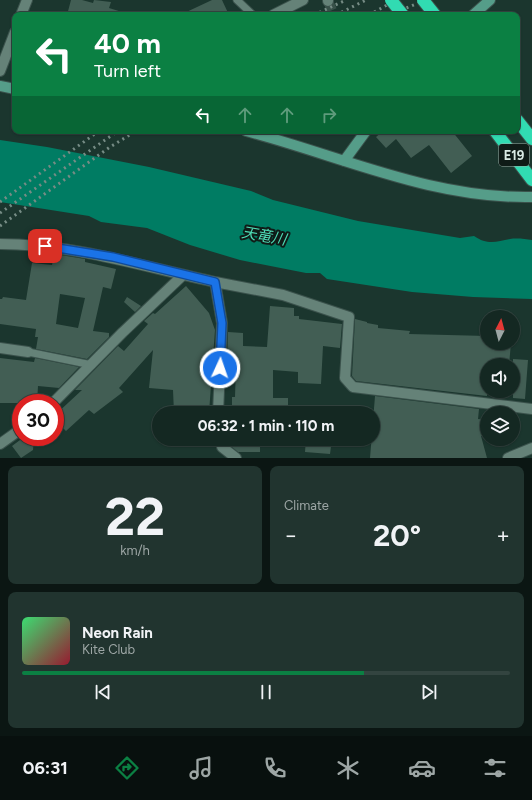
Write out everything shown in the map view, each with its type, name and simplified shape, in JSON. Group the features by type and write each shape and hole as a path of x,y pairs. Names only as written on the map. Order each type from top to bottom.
{"highway":[{"path":"391,0 401,12"},
{"path":"423,0 433,12"},
{"name":"E19","path":"520,124 532,139"},
{"name":"E19","path":"496,134 532,180"}],"street":[{"path":"22,12 27,0"},
{"path":"279,12 303,0"},
{"path":"476,12 490,0"},
{"path":"0,71 12,40"},
{"path":"0,86 12,88"},
{"path":"256,134 396,177 446,189 486,195 532,197"},
{"path":"344,161 364,134"},
{"path":"0,244 32,244 113,257 183,275 283,295 349,317 345,378 353,387 532,409"},
{"path":"62,394 123,332 183,275"},
{"path":"215,282 222,323 218,406"},
{"path":"0,348 28,352"},
{"path":"0,444 12,435"},
{"path":"222,446 236,458"},
{"path":"508,458 532,448"}],"lane":[{"path":"236,0 250,12"},
{"path":"28,352 92,365"}],"water":[{"name":"天竜川","path":"0,140 47,147 149,167 251,191 273,200 358,221 460,238 474,236 487,242 510,239 532,240 532,299 473,297 412,292 327,279 320,273 306,273 240,260 190,245 147,228 101,222 89,216 0,202"}],"building":[{"path":"71,0 82,0 93,3 94,0 111,2 109,8 122,12 68,12"},
{"path":"212,0 222,0 228,12 186,12"},
{"path":"380,134 454,134 472,156 451,173 429,145 411,158 396,139 386,148 376,137"},
{"path":"54,254 85,259 85,262 116,269 111,289 103,287 93,331 109,333 109,337 87,359 36,349 38,337 35,337 36,329 0,324 0,299 3,297 26,300 32,263 52,265","holes":["60,294 85,298 78,328 56,324"]},
{"path":"186,286 209,313 215,330 210,406 174,406 173,390 149,388 153,350 119,388 123,392 94,414 89,410 66,431 64,429 64,407 82,390 75,390 118,346 124,351 148,324 144,321 153,313 155,314"},
{"path":"127,297 141,306 135,312 124,302"},
{"path":"270,306 294,308 294,316 299,316 299,319 342,324 340,348 323,346 321,384 298,383 298,372 273,370 273,398 288,398 288,406 232,406 232,397 235,397 236,365 227,365 228,332 243,333 243,346 267,347"},
{"path":"355,319 378,325 378,328 410,331 409,334 480,336 480,350 510,350 510,358 480,358 480,395 356,381 352,376"},
{"path":"0,358 34,362 35,358 79,367 59,388 38,386 38,394 12,394 12,403 0,403"},
{"path":"520,359 528,360 525,399 513,398 520,398"},
{"path":"375,396 479,409 478,419 480,419 480,446 484,446 487,458 370,458 371,446 380,446 380,406 374,406"},
{"path":"12,446 33,446 33,450 21,458"},
{"path":"230,446 260,446 260,452 238,452"},
{"path":"305,446 331,446 330,454 305,452"}],"tunnel":[{"path":"328,1 333,12"}],"railway":[{"path":"320,12 346,0"},
{"path":"342,12 366,0"},
{"path":"374,12 396,0"},
{"path":"397,12 425,0"},
{"path":"0,202 95,134"},
{"path":"0,213 114,134"},
{"path":"0,226 110,147 131,134"}],"route":[{"path":"45,246 113,257 215,282 222,323 220,368"}]}
